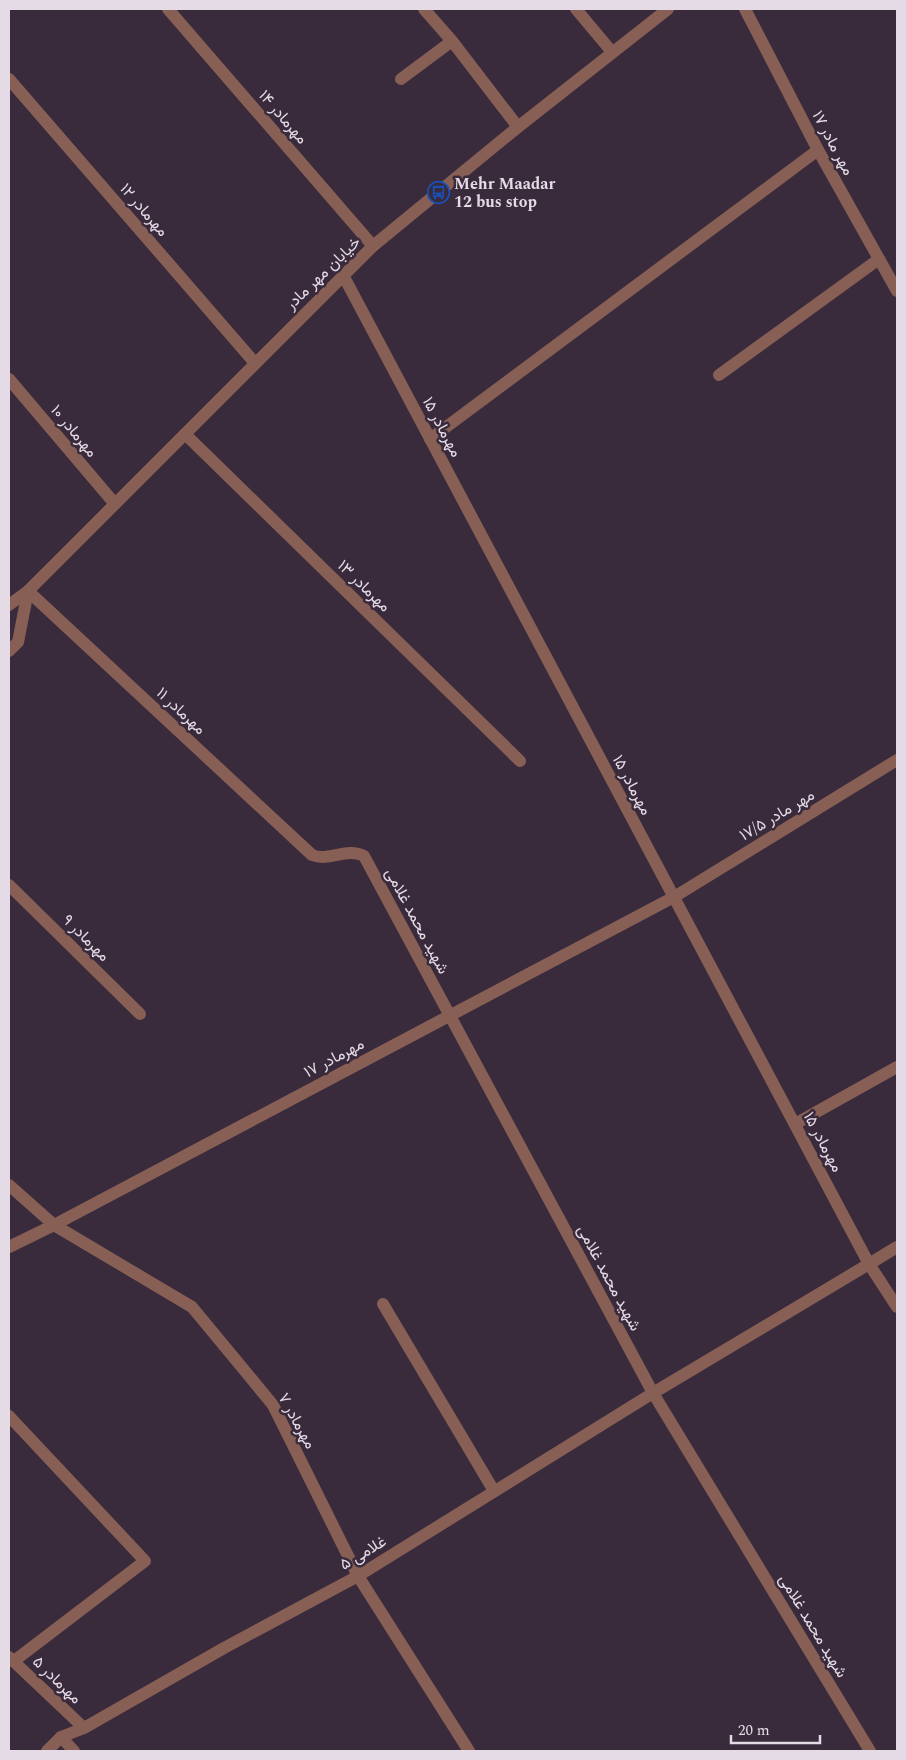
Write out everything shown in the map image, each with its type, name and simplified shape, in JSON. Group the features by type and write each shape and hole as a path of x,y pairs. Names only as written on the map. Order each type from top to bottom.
{"street":[{"name":"مهرمادر ۱۴","path":"168,9 373,246"},
{"path":"424,9 452,41 518,127"},
{"path":"576,9 612,52"},
{"name":"خیابان مهر مادر","path":"9,605 28,591 373,246 518,127 668,9"},
{"name":"مهر مادر ۱۷","path":"745,9 818,150 897,291"},
{"path":"402,78 452,41"},
{"name":"مهرمادر ۱۲","path":"9,79 255,364"},
{"path":"430,439 818,150"},
{"path":"719,375 879,259"},
{"name":"مهرمادر ۱۵","path":"343,275 869,1264 897,1308"},
{"name":"مهرمادر ۱۰","path":"9,379 115,504"},
{"name":"مهرمادر ۱۳","path":"185,434 520,761"},
{"path":"9,651 18,642 28,591"},
{"name":"مهرمادر ۱۱","path":"28,591 312,855"},
{"name":"مهر مادر ۱۷/۵","path":"674,897 897,760"},
{"name":"شهید محمد غلامی","path":"312,855 319,857 355,851 364,856 653,1394 870,1751"},
{"name":"مهرمادر ۹","path":"9,885 140,1014"},
{"name":"مهرمادر ۱۷","path":"9,1247 674,897"},
{"path":"795,1124 897,1067"},
{"name":"مهرمادر ۷","path":"9,1185 54,1225 192,1307 273,1405 358,1576 469,1751"},
{"name":"غلامی ۵","path":"61,1737 84,1728 224,1648 358,1576 653,1394 897,1247"},
{"path":"383,1304 494,1492"},
{"path":"9,1416 145,1562 11,1659"},
{"name":"مهرمادر ۵","path":"11,1659 84,1728"},
{"path":"47,1751 61,1737 74,1751"}],"place":[{"name":"Mehr Maadar 12 bus stop","path":"438,193"}]}
